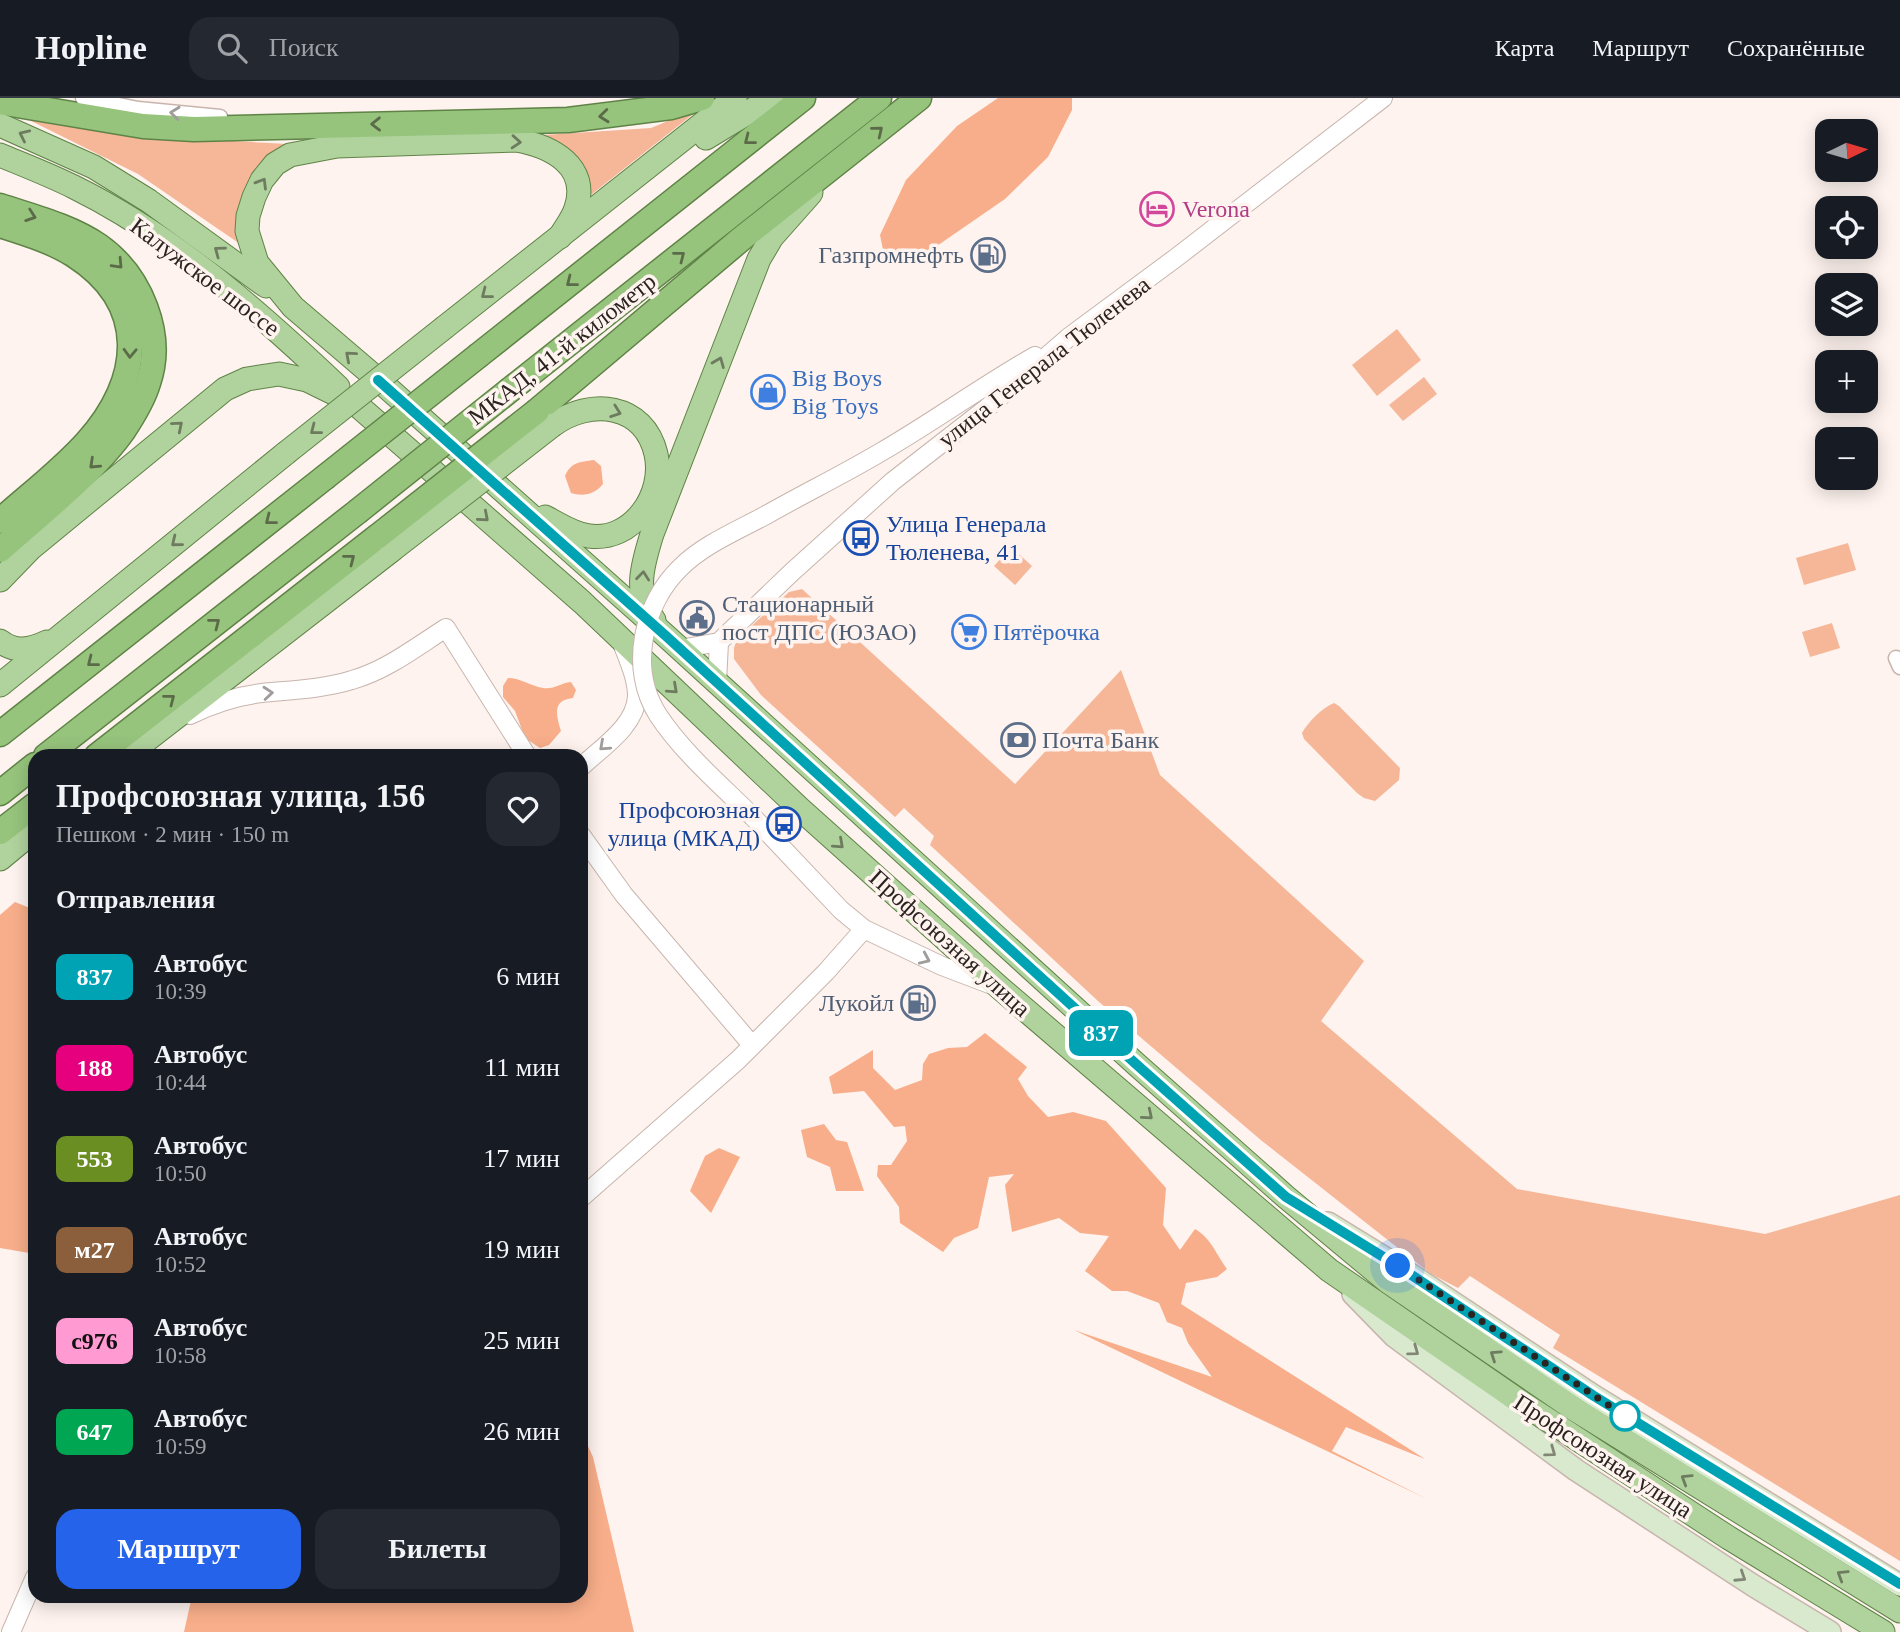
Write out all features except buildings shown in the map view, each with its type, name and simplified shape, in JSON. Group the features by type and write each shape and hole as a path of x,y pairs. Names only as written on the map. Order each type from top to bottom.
{"highway":[{"path":"0,102 143,126 194,129 568,120 671,107 702,98"},
{"name":"МКАД, 41-й километр","path":"0,734 803,98"},
{"name":"МКАД, 41-й километр","path":"55,749 879,98"},
{"path":"107,749 385,544 545,418 629,335 741,239 919,98"},
{"path":"0,206 62,227 85,238 117,261 144,301 152,328 153,355 149,382 138,407 122,432 102,456 0,550"},
{"path":"0,225 53,244 73,255 106,282 118,298 127,318 131,339 131,360 116,402 87,442 0,521"},
{"path":"0,793 28,771"},
{"path":"0,832 28,810"}],"main road":[{"path":"0,685 286,453 735,98"},
{"path":"621,190 772,98"},
{"name":"Калужское шоссе","path":"0,124 94,167 149,201 186,225 293,307"},
{"path":"559,237 576,210 579,194 577,180 567,163 553,150 516,140 337,146 290,155 275,164 262,180 248,216 247,232 257,264 293,307 673,643"},
{"name":"Калужское шоссе","path":"0,155 74,187 174,248 238,297 356,404"},
{"path":"673,643 644,606 641,595 645,554 759,260 772,237 838,163"},
{"path":"0,580 31,548 225,389 247,379 279,374 307,380 356,404"},
{"name":"Профсоюзная улица","path":"356,404 582,602 622,643 799,808 1000,988 1329,1270 1394,1336 1576,1470 1830,1632"},
{"path":"136,749 385,544 476,484 545,418 593,408 613,410 632,419 647,434 655,453 657,473 648,504 636,521 610,535 590,537 570,531 511,499"},
{"path":"0,641 15,649 30,649 65,632"},
{"name":"Профсоюзная улица","path":"673,643 1136,1064 1286,1197 1387,1281 1574,1409 1900,1611"},
{"path":"0,859 28,836"},
{"name":"Профсоюзная улица","path":"1286,1197 1398,1266 1594,1396 1900,1584"},
{"name":"Профсоюзная улица","path":"1329,1270 1525,1405 1729,1538 1883,1632"}],"street":[{"path":"83,98 150,111 316,125"},
{"name":"улица Генерала Тюленева","path":"719,642 893,481 987,408 1069,337 1383,98"},
{"path":"1000,988 942,966 864,929 841,910 670,732 656,712 647,688 643,665 645,625 663,586 682,565 701,551 879,453 986,384 1069,337"},
{"path":"158,731 207,707 236,698 352,680 398,659 446,628 523,749"},
{"path":"673,643 719,642 717,683"},
{"path":"588,761 619,732 633,713 637,696 635,680 622,643"},
{"path":"588,845 624,895 752,1045"},
{"path":"588,1192 738,1060 864,929"},
{"path":"11,1632 28,1593"}],"shaded area":[{"path":"998,98 1072,98 1072,110 1048,157 1005,199 931,250 908,257 884,255 880,235 906,180 957,126"},
{"path":"702,107 587,198 528,136 651,128"},
{"path":"13,112 160,137 288,144 288,148 243,246 138,174"},
{"path":"1397,329 1421,360 1377,396 1352,365"},
{"path":"1424,377 1437,394 1403,421 1389,405"},
{"path":"594,460 601,466 603,484 589,494 571,493 565,476 567,471 576,464"},
{"path":"1848,543 1856,570 1804,585 1796,558"},
{"path":"1011,547 1032,566 1015,585 994,566"},
{"path":"802,589 1015,784 1121,670 1160,775 1364,961 1321,1021 1517,1189 1765,1234 1900,1195 1900,1561 1553,1348 1560,1335 1470,1276 1458,1288 1431,1274 1262,1141 1098,1001 930,845 934,836 904,808 895,817 761,695 734,659 737,639 789,592"},
{"path":"1832,623 1840,648 1810,657 1802,632"},
{"path":"508,678 547,688 571,682 576,690 573,698 566,699 557,709 561,731 549,745 540,748 525,738 515,711 503,697 503,686"},
{"path":"1334,703 1400,768 1399,780 1375,801 1357,793 1304,739 1302,733 1308,724"},
{"path":"15,902 28,907 28,1253 0,1248 0,915"},
{"path":"985,1033 1027,1067 1018,1079 1028,1096 1048,1117 1073,1112 1106,1121 1166,1188 1163,1225 1180,1250 1195,1229 1209,1242 1227,1269 1217,1277 1186,1283 1181,1304 1425,1459 1346,1427 1332,1451 1427,1499 1074,1330 1212,1377 1188,1343 1182,1328 1167,1322 1159,1303 1127,1291 1112,1291 1085,1271 1109,1236 1080,1233 1059,1218 1012,1232 1005,1185 1014,1174 989,1177 978,1228 954,1238 943,1252 900,1223 899,1207 877,1176 878,1165 891,1165 907,1141 905,1126 894,1127 864,1091 833,1094 829,1077 873,1050 873,1068 895,1090 922,1080 923,1064 929,1054 948,1048 967,1047"},
{"path":"824,1124 836,1140 847,1142 864,1191 836,1191 830,1167 807,1157 801,1130"},
{"path":"719,1148 740,1157 711,1213 690,1191 705,1156"},
{"path":"588,1446 593,1457 634,1632 184,1632 190,1603 588,1603"}],"bus line":[{"name":"837","path":"378,380 666,636 917,866 1286,1197 1398,1266 1594,1396 1900,1584"}],"place":[{"name":"Verona","path":"1157,209"},
{"name":"Газпромнефть","path":"988,255"},
{"name":"Big Boys Big Toys","path":"768,392"},
{"name":"Улица Генерала Тюленева, 41","path":"861,538"},
{"name":"Стационарный пост ДПС (ЮЗАО)","path":"697,618"},
{"name":"Пятёрочка","path":"969,632"},
{"name":"Почта Банк","path":"1018,740"},
{"name":"Профсоюзная улица (МКАД)","path":"784,824"},
{"name":"Лукойл","path":"918,1003"}],"route":[{"path":"1398,1266 1625,1416"}]}
